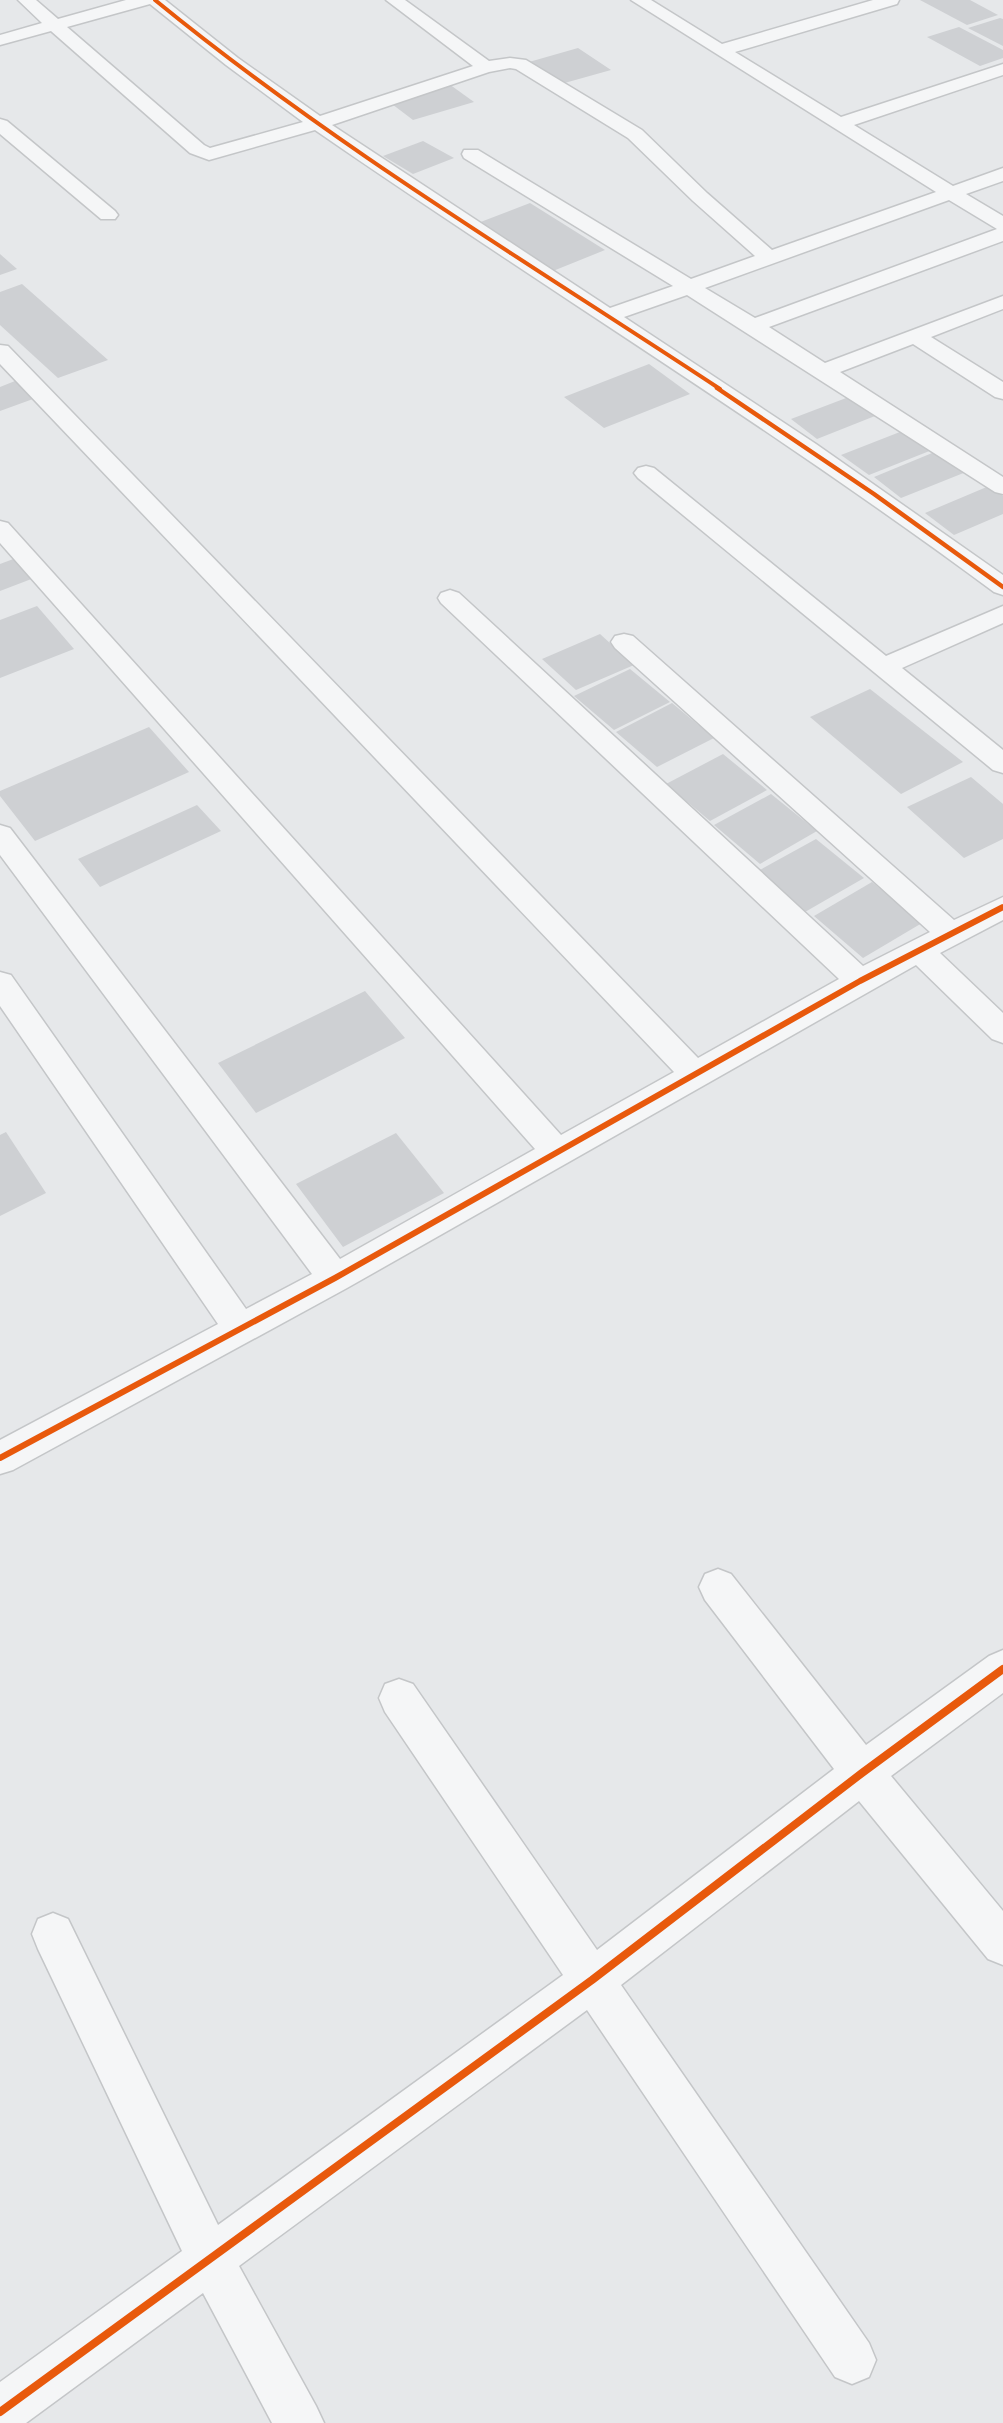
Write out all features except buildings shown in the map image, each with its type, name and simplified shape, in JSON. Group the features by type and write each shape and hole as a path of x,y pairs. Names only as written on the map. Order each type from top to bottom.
{"street":[{"path":"26,0 202,152 220,153 486,67 510,63 520,64 616,120 635,134 700,197 768,257"},
{"path":"0,40 145,0"},
{"path":"155,0 212,48 316,123 786,432 1003,587"},
{"path":"394,0 486,67"},
{"path":"639,0 1003,225"},
{"path":"721,50 891,0"},
{"path":"840,123 1003,69"},
{"path":"0,125 108,215"},
{"path":"471,154 753,326 1003,487"},
{"path":"608,316 1003,174"},
{"path":"753,326 1003,234"},
{"path":"823,371 1003,302"},
{"path":"915,336 1003,392"},
{"path":"0,351 696,1075"},
{"path":"646,473 1003,764"},
{"path":"0,528 557,1152"},
{"path":"450,598 860,981"},
{"path":"883,667 1003,614"},
{"path":"624,642 951,934"},
{"path":"0,835 335,1278"},
{"path":"0,1458 335,1278 860,981 1003,907"},
{"path":"919,951 1003,1031"},
{"path":"0,983 240,1328"},
{"path":"718,1587 862,1773 1003,1944"},
{"path":"0,2412 592,1980 862,1773 1003,1669"},
{"path":"399,1698 852,2360"},
{"path":"53,1935 210,2259 299,2423"}],"cycle path":[{"path":"155,0 271,91 808,449 1003,587"},
{"path":"0,1458 335,1278 860,981 1003,907"},
{"path":"0,2412 592,1980 862,1773 1003,1669"}]}
